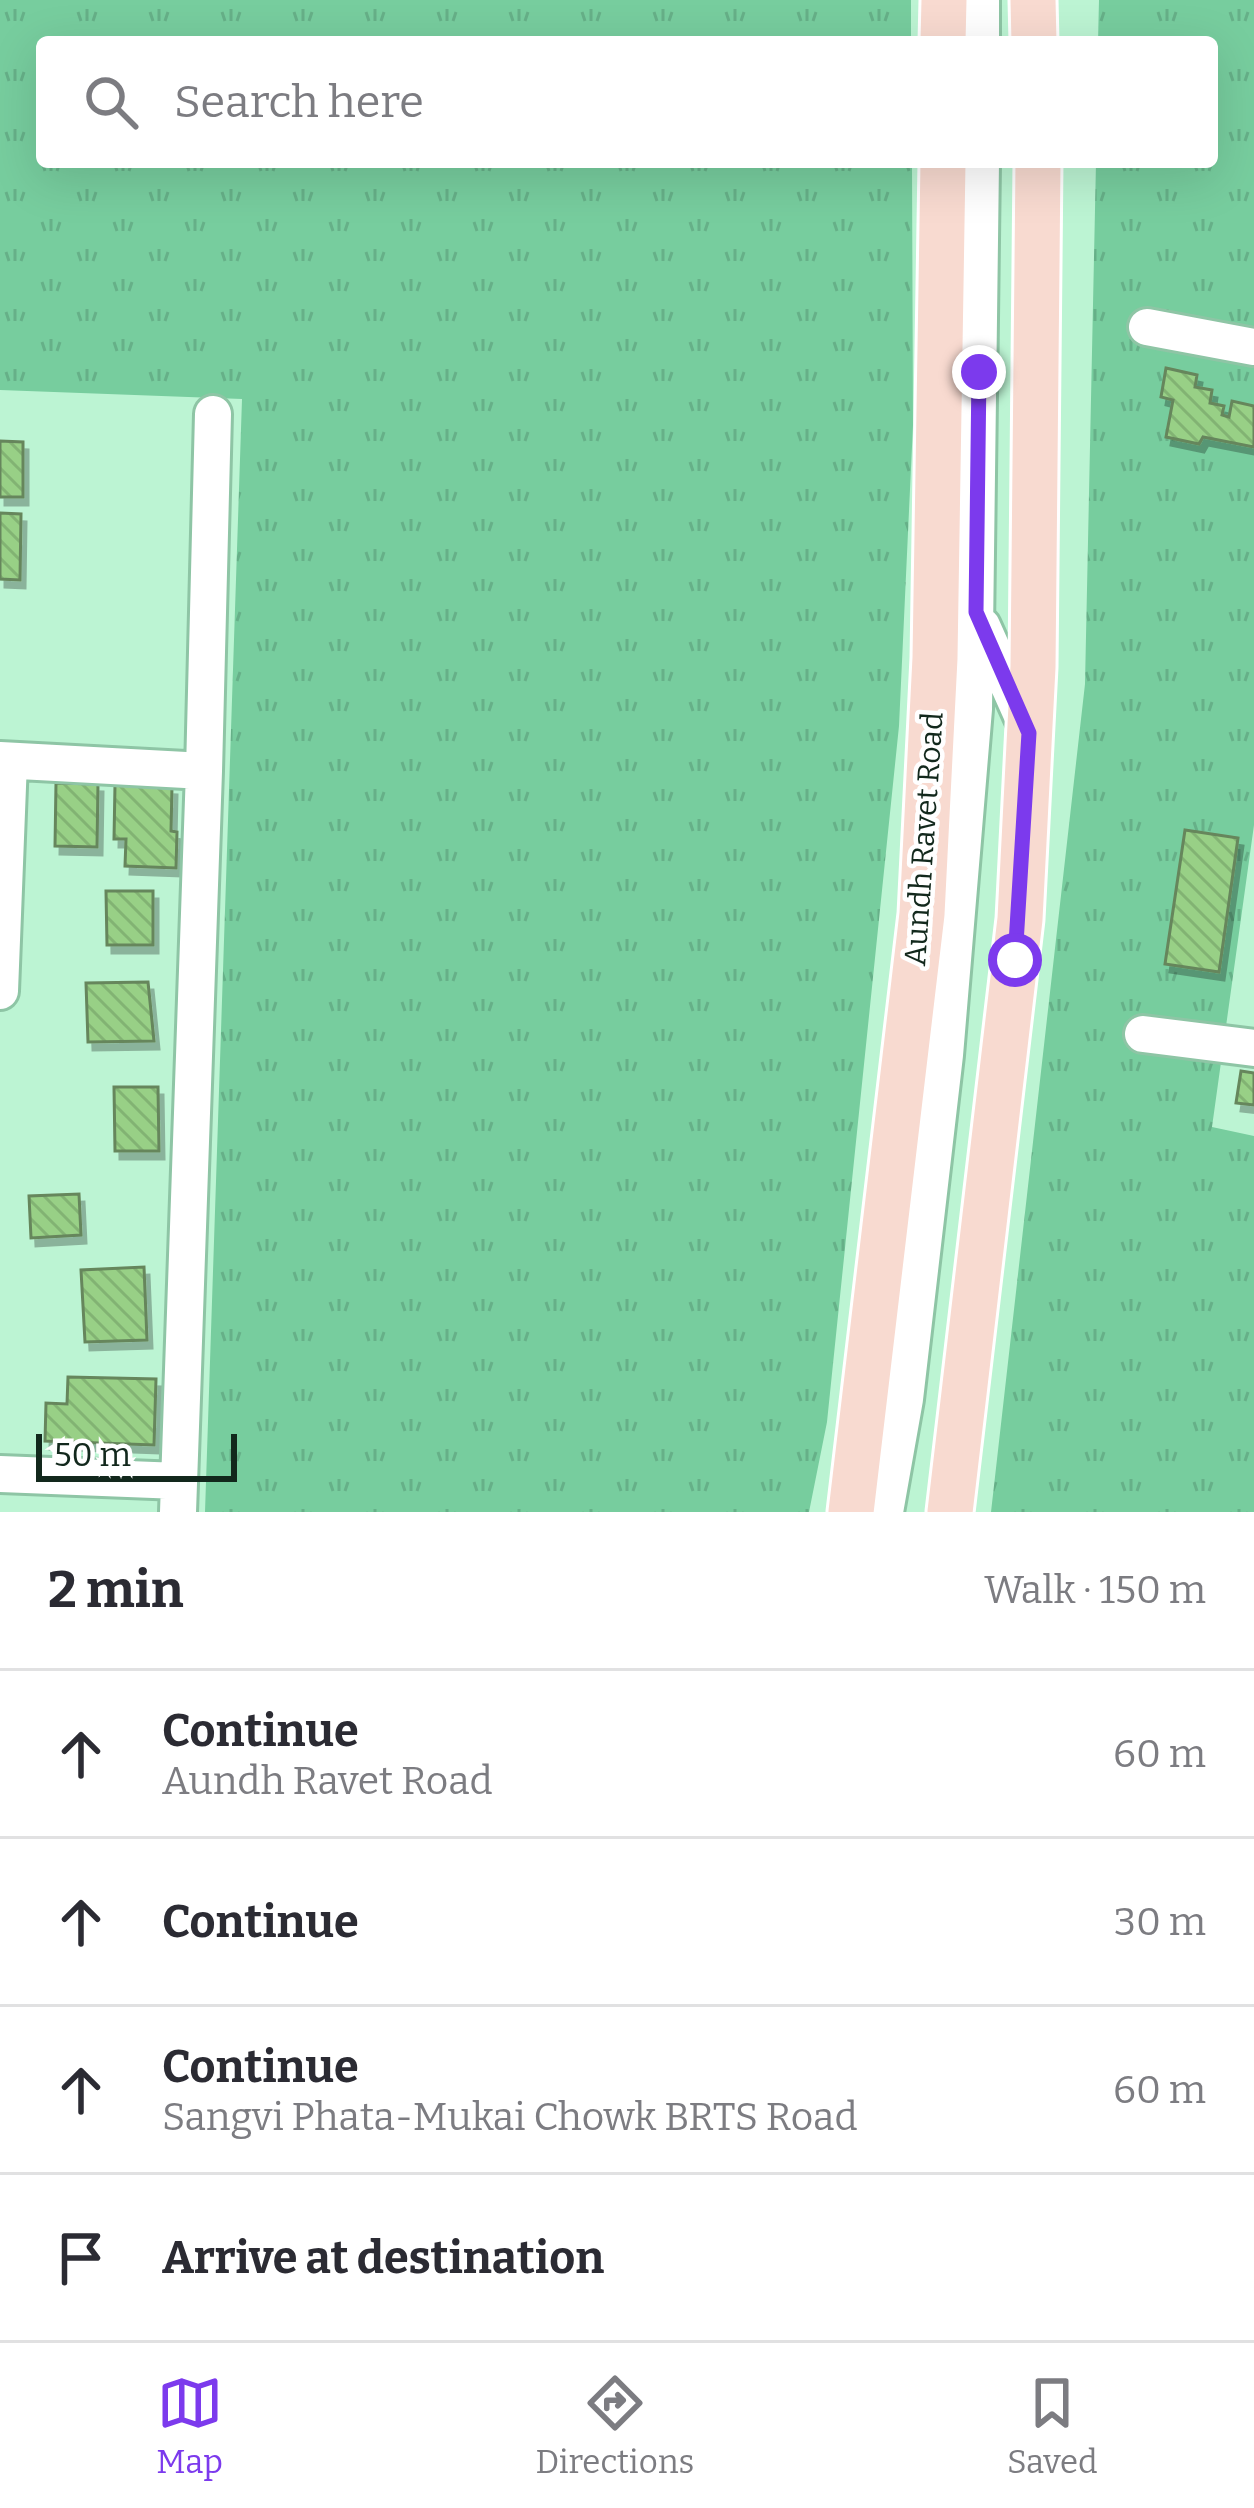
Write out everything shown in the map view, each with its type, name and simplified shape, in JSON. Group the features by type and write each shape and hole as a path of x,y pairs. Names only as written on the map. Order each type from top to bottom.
{"main road":[{"path":"944,0 944,36"},
{"path":"1034,0 1034,36"},
{"name":"Aundh Ravet Road","path":"851,1512 922,914 935,658 943,168"},
{"path":"950,1512 1020,919 1029,733 1039,289 1037,168"}],"lane":[{"path":"981,0 981,36"},
{"path":"885,1512 904,1399 945,1055 974,710 981,168"},
{"path":"1147,327 1254,346"},
{"path":"0,1474 179,1497 212,414"},
{"path":"976,612 1029,733"},
{"path":"0,991 4,760 204,771"},
{"path":"1143,1034 1254,1048"}],"green space":[{"path":"0,0 911,0 911,36 36,36 36,168 912,168 913,425 899,726 827,1422 809,1512 205,1512 242,399 0,390"},
{"path":"1099,0 1254,0 1254,825 1212,1127 1254,1136 1254,1512 991,1512 1085,684 1096,168 1218,168 1218,36 1098,36"}],"building":[{"path":"1166,368 1197,375 1195,387 1212,390 1210,403 1224,406 1222,415 1229,417 1232,401 1254,406 1254,447 1203,437 1199,444 1166,437 1173,400 1161,397"},
{"path":"0,441 23,442 23,497 0,497"},
{"path":"0,513 21,514 20,580 0,579"},
{"path":"56,783 98,784 97,847 55,846"},
{"path":"115,785 172,787 176,868 125,866 126,839 114,839"},
{"path":"1185,830 1238,838 1219,972 1165,964"},
{"path":"106,891 153,891 153,945 107,945"},
{"path":"148,982 154,1041 88,1042 86,983"},
{"path":"1241,1071 1254,1073 1254,1105 1236,1103"},
{"path":"114,1087 158,1087 159,1151 115,1151"},
{"path":"79,1194 81,1235 31,1238 29,1196"},
{"path":"144,1267 147,1340 85,1342 81,1270"},
{"path":"68,1377 156,1379 154,1445 45,1441 46,1403 67,1404"}],"route":[{"path":"979,372 976,612 1029,733 1015,960"}]}
